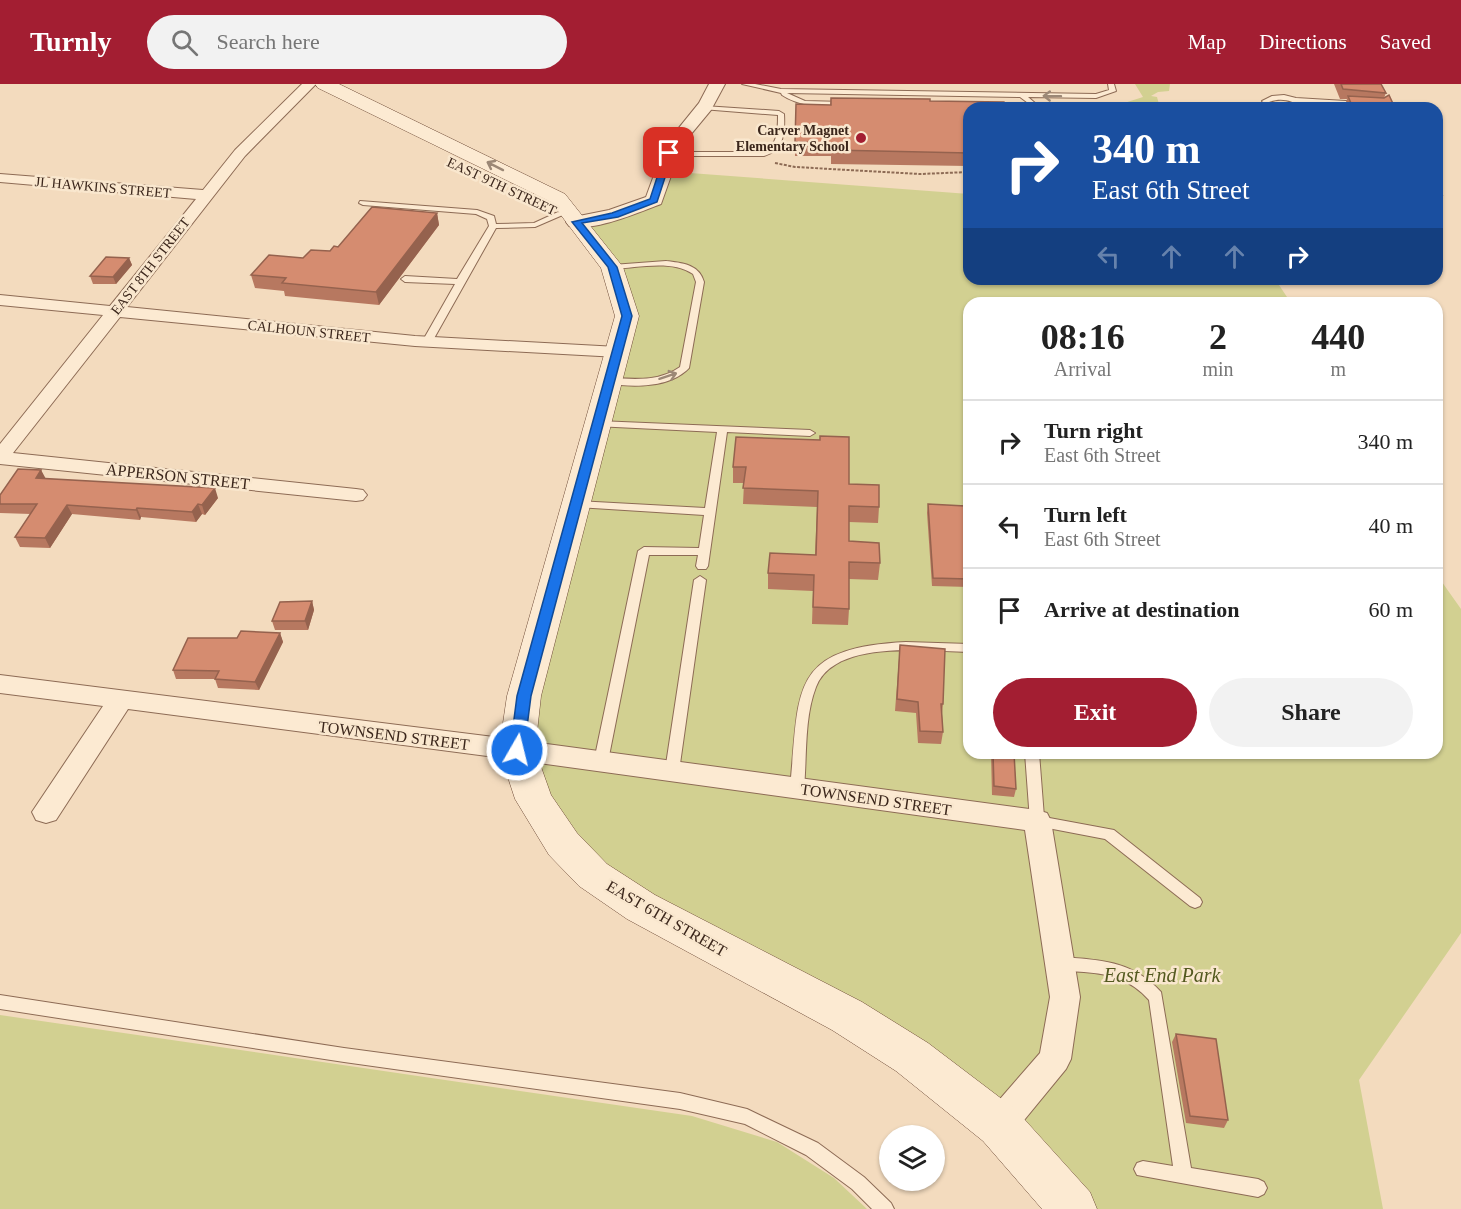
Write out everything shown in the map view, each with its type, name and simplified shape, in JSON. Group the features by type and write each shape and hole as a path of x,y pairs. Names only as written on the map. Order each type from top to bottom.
{"main road":[{"name":"EAST 9TH STREET","path":"309,85 428,151 569,218"},
{"name":"EAST 6TH STREET","path":"569,218 612,267 627,316 524,696 517,750 534,799 563,844 593,875 641,907 847,1016 912,1057 999,1125 1073,1209"}],"street":[{"path":"569,218 614,215 654,200 669,154 686,126 704,108 717,84"},
{"name":"EAST 8TH STREET","path":"0,457 206,195 258,133 309,85"},
{"path":"1,179 16,166"},
{"name":"JL HAWKINS STREET","path":"1,179 206,195"},
{"name":"CALHOUN STREET","path":"0,300 427,342 614,366"},
{"name":"APPERSON STREET","path":"0,457 356,495"},
{"name":"TOWNSEND STREET","path":"0,684 601,761 1037,821"},
{"path":"46,812 121,700"},
{"path":"999,1125 1055,1059 1065,997 1037,821"}],"lane":[{"path":"745,84 781,91 1023,96 1104,96 1113,92 1111,84"},
{"path":"913,84 914,93"},
{"path":"1272,90 1278,97"},
{"path":"781,91 787,97 811,103 857,104"},
{"path":"1023,96 1029,98 1031,102"},
{"path":"1266,102 1278,97 1309,102"},
{"path":"669,154 764,154 772,152 778,145 781,135 781,114 769,110 704,108"},
{"path":"363,203 477,212 491,218 493,226 427,342"},
{"path":"493,226 534,225 569,218"},
{"path":"612,267 679,266 692,269 698,275 700,282 684,368 657,380 614,366"},
{"path":"405,279 460,282"},
{"path":"598,424 810,433"},
{"path":"702,566 722,430"},
{"path":"576,504 710,512"},
{"path":"601,761 644,551 704,552"},
{"path":"672,771 700,580"},
{"path":"798,788 806,699 811,682 825,664 848,654 882,648 909,646 963,648"},
{"path":"1032,759 1037,821 1109,834 1195,902"},
{"path":"1060,964 1115,968 1145,982 1156,997 1182,1175"},
{"path":"0,1002 333,1053 680,1101 747,1117 812,1149 858,1183 885,1209"},
{"path":"1143,1170 1258,1188"}],"path":[{"path":"764,154 767,160 788,166 920,174 963,172"}],"green space":[{"path":"1135,84 1170,84 1169,91 1158,92 1151,96 1157,97 1158,102 1127,102 1143,97"},
{"name":"East End Park","path":"663,171 963,194 963,285 1279,285 1287,297 963,297 963,759 1443,759 1443,584 1461,609 1461,933 1359,1080 1383,1209 1064,1209 999,1125 593,875 517,750 621,296 576,222 654,200"},
{"path":"0,1015 692,1116 777,1142 834,1178 867,1209 0,1209"}],"building":[{"path":"1341,84 1381,84 1386,93 1343,89"},
{"path":"1389,95 1392,102 1350,102 1348,96 1384,98"},
{"path":"831,98 1004,102 963,102 963,153 832,150 832,143 795,142 796,104 831,105"},
{"path":"372,207 437,213 376,292 282,283 286,278 251,275 269,255 303,258 311,250 330,251 334,246 338,247"},
{"path":"106,257 129,258 113,277 90,276"},
{"path":"820,436 849,437 849,484 879,485 879,507 849,506 849,541 879,543 880,563 849,562 849,609 813,607 814,575 768,573 770,553 816,555 818,491 743,488 746,467 733,467 736,437 820,440"},
{"path":"18,469 41,470 36,478 215,488 202,505 198,504 192,512 67,505 45,538 15,537 37,504 0,504 0,495"},
{"path":"928,504 963,506 963,579 933,578"},
{"path":"312,601 305,621 272,621 280,602"},
{"path":"241,631 280,633 255,682 215,679 219,671 173,670 188,638 237,638"},
{"path":"900,645 945,649 943,704 941,704 943,732 920,731 918,702 897,699"},
{"path":"993,759 1014,759 1016,789 994,786"},
{"path":"1176,1034 1216,1039 1228,1120 1190,1116"}],"place":[{"name":"Carver Magnet Elementary School","path":"861,138"}],"route":[{"path":"517,750 524,696 627,316 612,267 576,222 614,215 654,200 669,153"}]}
